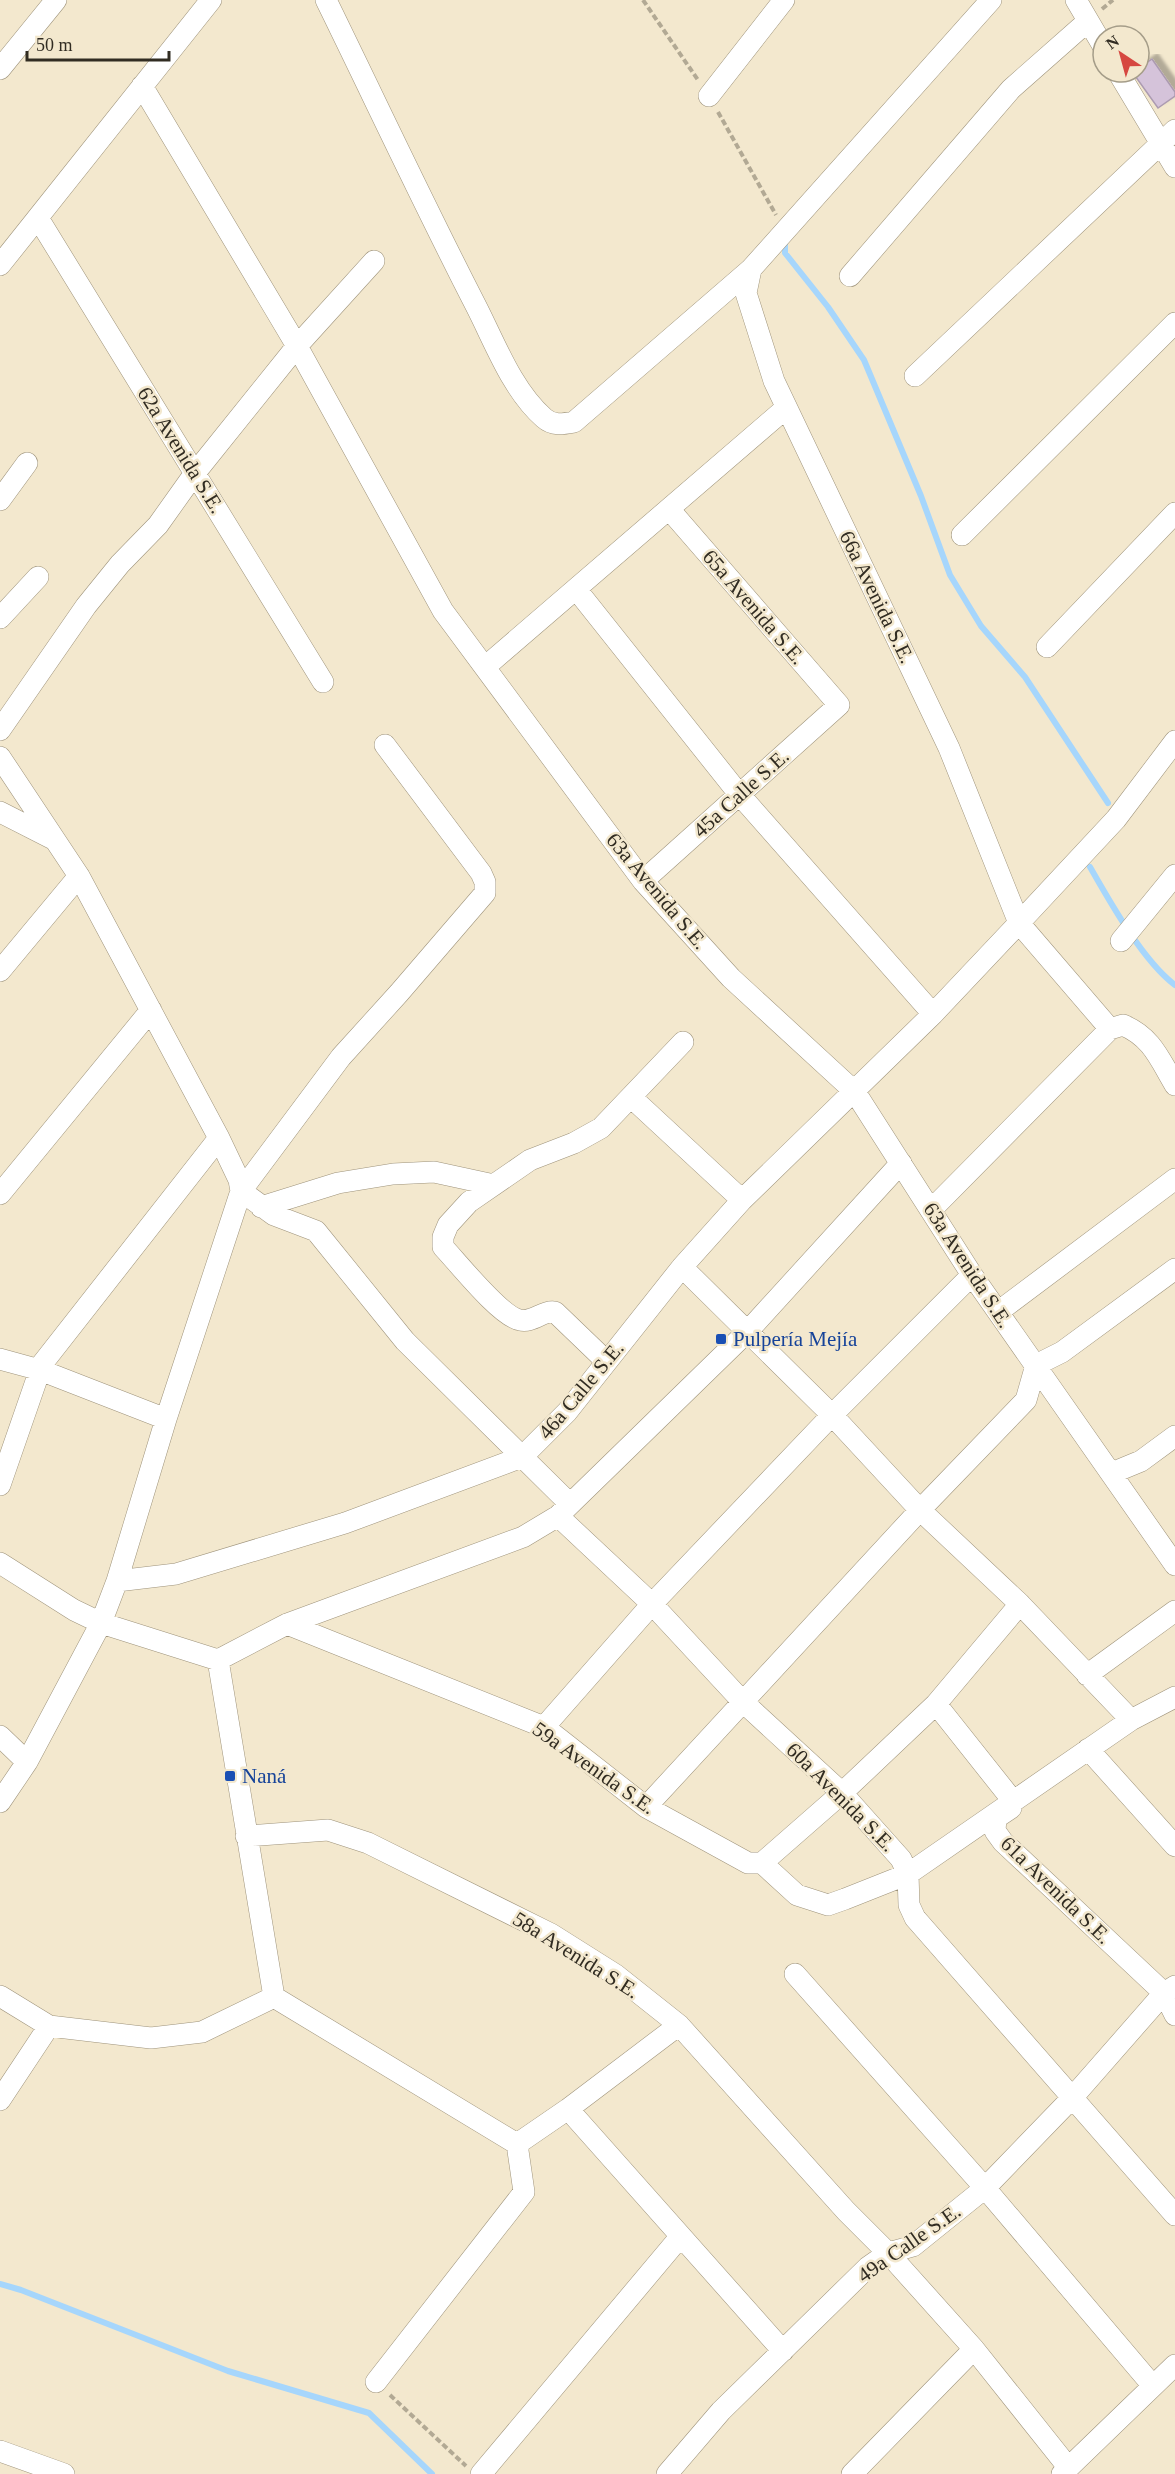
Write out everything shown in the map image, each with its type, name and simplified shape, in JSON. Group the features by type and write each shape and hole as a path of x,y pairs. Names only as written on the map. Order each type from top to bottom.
{"street":[{"path":"0,69 56,0"},
{"path":"0,265 211,0"},
{"path":"326,0 465,285 513,376 533,407 547,420 557,425 574,422 751,269 991,0"},
{"path":"709,96 784,0"},
{"path":"1076,0 1091,26"},
{"path":"850,276 1011,89 1088,21"},
{"path":"1128,84 1168,137 1175,167"},
{"name":"63a Avenida S.E.","path":"142,86 297,346 443,611 643,881 731,978 855,1092 972,1275 1175,1566"},
{"path":"915,376 1168,137"},
{"name":"62a Avenida S.E.","path":"38,218 323,682"},
{"path":"0,730 86,606 120,564 158,525 195,473 297,346 374,261"},
{"name":"66a Avenida S.E.","path":"751,269 746,293 774,381 949,748 1019,923 1117,1027"},
{"path":"962,535 1175,323"},
{"path":"485,668 786,408"},
{"path":"0,500 27,463"},
{"name":"65a Avenida S.E.","path":"669,508 839,705"},
{"path":"1047,647 1175,513"},
{"path":"0,618 38,577"},
{"path":"576,589 739,794 933,1014"},
{"name":"45a Calle S.E.","path":"643,881 839,705"},
{"name":"46a Calle S.E.","path":"117,1581 176,1574 345,1522 522,1457 567,1412 682,1268 742,1200 933,1014 1019,923 1116,819 1175,741"},
{"path":"0,1802 27,1762 101,1623 117,1581 166,1419 241,1191 341,1057 484,893 485,882 481,873 385,745"},
{"path":"0,757 80,876 219,1138 239,1180 241,1191"},
{"path":"0,812 54,840"},
{"path":"1121,941 1175,875"},
{"path":"0,971 80,876"},
{"path":"0,1194 151,1010"},
{"path":"931,1210 1117,1027 1138,1031 1148,1040 1175,1085"},
{"path":"606,1361 555,1312 549,1311 528,1321 509,1317 443,1247 443,1237 448,1225 469,1202 530,1160 574,1143 601,1128 683,1042"},
{"path":"632,1098 742,1200"},
{"path":"0,1485 42,1364 219,1138"},
{"path":"0,1563 74,1610 101,1623 218,1660 287,1624 523,1537 564,1510 748,1331 901,1163"},
{"path":"261,1207 338,1183 393,1174 434,1172 494,1185"},
{"path":"998,1312 1175,1179"},
{"name":"60a Avenida S.E.","path":"241,1191 274,1215 316,1231 405,1341 522,1457 564,1510 742,1701 842,1793 901,1859 908,1874 909,1905 915,1918 1175,2215"},
{"path":"682,1268 832,1415 920,1510 1020,1604 1131,1720"},
{"path":"646,1807 920,1510 1026,1400 1036,1365 1062,1352 1175,1269"},
{"path":"544,1727 652,1604 832,1415 972,1275"},
{"path":"0,1359 40,1370 166,1419"},
{"path":"1112,1473 1141,1461 1175,1436"},
{"path":"1020,1604 936,1704 842,1793 762,1863 797,1895 828,1905 908,1874 1131,1720 1175,1697"},
{"path":"1087,1675 1175,1611"},
{"name":"59a Avenida S.E.","path":"287,1624 544,1727 646,1807 748,1863 762,1863"},
{"path":"218,1660 274,1997 517,2144"},
{"name":"61a Avenida S.E.","path":"936,1704 1013,1801 1011,1808 996,1818 995,1831 1003,1842 1170,1989 1175,2015"},
{"path":"0,1736 27,1762"},
{"path":"1088,1749 1175,1846"},
{"name":"58a Avenida S.E.","path":"246,1836 328,1830 368,1843 550,1934 616,1975 679,2025 846,2211 888,2253 974,2349 1065,2471"},
{"path":"795,1974 985,2188 1152,2386"},
{"name":"49a Calle S.E.","path":"667,2474 721,2411 868,2267 888,2253 913,2246 985,2188 1072,2098 1170,1989"},
{"path":"0,1996 49,2026 151,2038 202,2032 274,1997"},
{"path":"517,2144 568,2109 679,2025"},
{"path":"0,2100 49,2026"},
{"path":"568,2109 783,2351"},
{"path":"376,2382 524,2192 517,2144"},
{"path":"474,2470 680,2237"},
{"path":"852,2474 974,2349"},
{"path":"1065,2471 1175,2365"},
{"path":"0,2451 64,2474"}],"path":[{"path":"376,2382 474,2470"}],"building":[{"path":"1151,60 1175,92 1175,96 1158,108 1141,84 1151,84"}],"waterway":[{"path":"785,241 785,253 828,307 864,360 921,496 950,575 981,626 1025,677 1108,803"},
{"path":"1090,867 1139,946 1175,985"},
{"path":"0,2284 21,2290 228,2371 369,2413 432,2474"}],"place":[{"name":"Pulpería Mejía","path":"721,1339"},
{"name":"Naná","path":"230,1776"}]}
